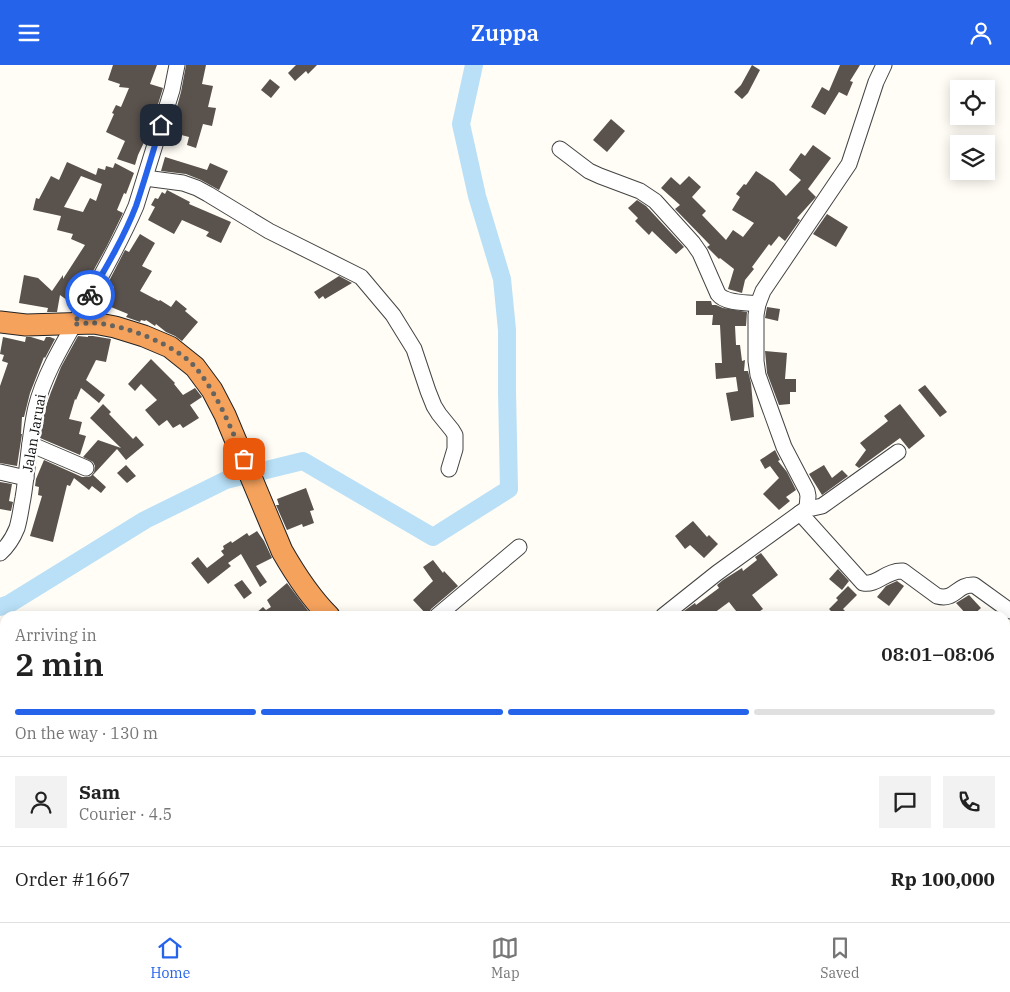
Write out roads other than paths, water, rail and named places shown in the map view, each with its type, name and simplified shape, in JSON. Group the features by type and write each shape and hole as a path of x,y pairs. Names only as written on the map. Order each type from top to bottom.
{"highway":[{"path":"0,322 26,325 94,323 115,327 170,347 195,367 212,390 225,415 282,551 303,584 326,611"}],"street":[{"name":"Jalan Jaruai","path":"0,553 13,538 18,526 30,444 41,391 74,324 118,245 136,206 172,90 177,65"},
{"path":"804,511 808,496 807,491 784,447 758,375 756,361 756,315 758,303 768,283 849,164 876,82 884,65"},
{"path":"560,149 589,171 640,191 655,201 694,243 722,299 758,303"},
{"path":"145,178 183,183 197,188 269,231 361,277 393,315 404,332 414,349 434,406 455,435 455,449 449,469"},
{"path":"30,444 86,468"},
{"path":"669,611 717,573 804,511 822,506 898,452"},
{"path":"0,472 26,478"},
{"path":"804,511 863,583 871,583 896,571 903,571 937,596 943,598 950,597 962,587 974,585 1010,611"},
{"path":"443,611 519,547"}],"waterway":[{"path":"0,607 9,604 145,520 226,480 303,461 433,537 509,489 507,330 502,279 477,196 461,124 474,65"}]}
